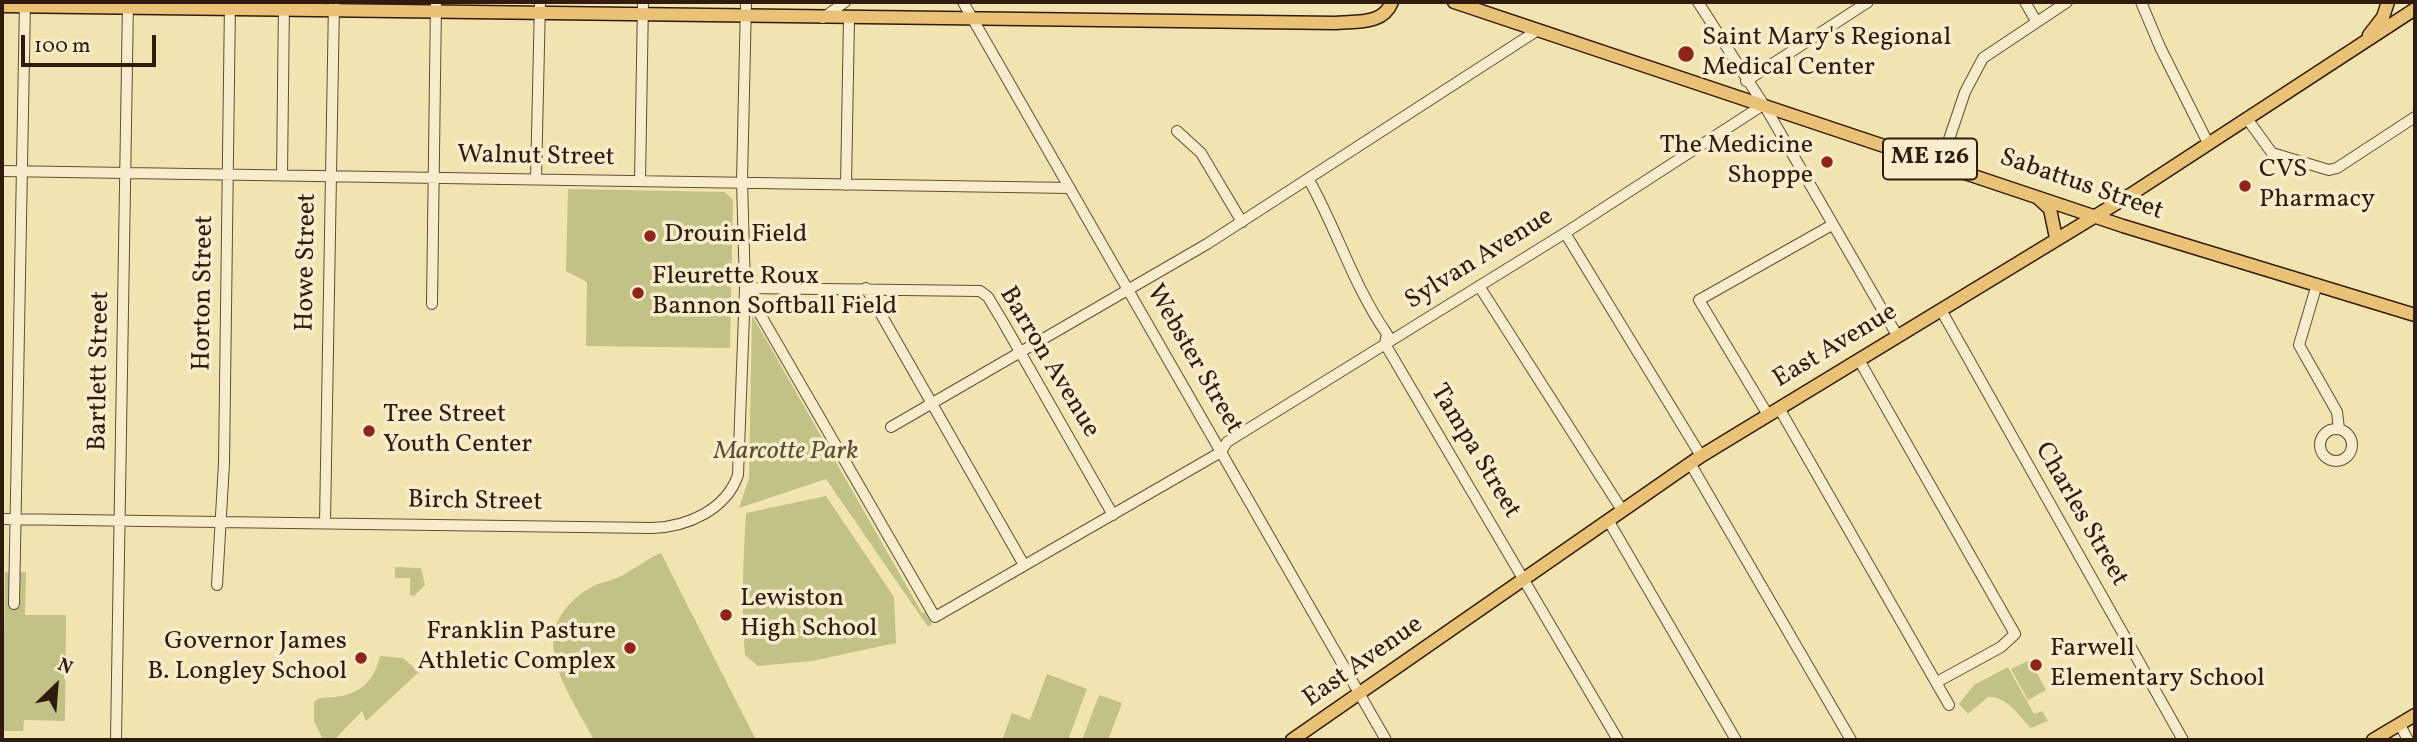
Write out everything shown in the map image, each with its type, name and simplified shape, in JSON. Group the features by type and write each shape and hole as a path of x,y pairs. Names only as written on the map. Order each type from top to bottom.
{"main road":[{"path":"2,6 540,8 642,16 1336,23 1377,19 1389,10 1392,2"},
{"name":"Sabattus Street","path":"1454,2 2029,192 2123,226 2415,313"},
{"path":"2360,46 2379,23 2388,2"},
{"path":"2412,2 2415,8"},
{"name":"East Avenue","path":"1292,740 1695,459 2248,120 2415,8"},
{"path":"2029,192 2050,209 2056,238"},
{"path":"2373,740 2415,715"}],"street":[{"path":"640,181 643,2"},
{"name":"Birch Street","path":"2,519 652,528 681,524 699,517 729,495 738,475 745,288 742,181 746,2"},
{"path":"823,18 845,2"},
{"name":"Webster Street","path":"963,2 1386,740"},
{"path":"1698,2 1763,105 1898,337"},
{"path":"1746,81 1868,2"},
{"path":"2025,2 2036,21"},
{"path":"1941,163 1965,92 1983,58 2067,2"},
{"path":"2141,2 2160,47 2208,143"},
{"path":"14,604 25,4"},
{"name":"Bartlett Street","path":"116,740 128,5"},
{"name":"Horton Street","path":"217,585 222,523 230,6"},
{"path":"282,175 284,6"},
{"name":"Howe Street","path":"324,522 334,6"},
{"path":"432,304 436,8"},
{"path":"536,179 540,8"},
{"path":"846,185 849,18"},
{"path":"891,427 1242,222 1538,30"},
{"name":"Sylvan Avenue","path":"745,288 935,617 1221,452 1227,442 1565,233 1763,105"},
{"path":"2248,120 2272,153 2329,170 2337,169 2415,117"},
{"path":"1177,131 1201,153 1242,222"},
{"name":"Walnut Street","path":"2,171 1070,188"},
{"name":"Tampa Street","path":"1309,180 1338,233 1363,293 1387,334 1385,344 1618,740"},
{"path":"1832,225 1699,300 1773,411 1949,705"},
{"path":"1565,233 1695,459 1851,740"},
{"path":"2317,284 2299,345 2337,412 2339,429"},
{"path":"1479,286 1622,510"},
{"name":"Barron Avenue","path":"745,288 980,291 988,297 1113,515"},
{"path":"866,288 1024,565"},
{"name":"Charles Street","path":"1941,310 2183,740"},
{"path":"1859,360 2015,634 2001,648 1937,682"},
{"path":"1608,520 1736,740"},
{"path":"2400,725 2408,740"}],"green space":[{"name":"Drouin Field","path":"568,189 725,192 733,200 730,348 586,346 587,282 566,271"},
{"name":"Marcotte Park","path":"752,315 922,613 925,612 932,624 928,627 826,479 739,508 749,478"},
{"path":"826,496 894,597 896,643 812,661 758,666 745,655 743,584 746,513"},
{"name":"Franklin Pasture Athletic Complex","path":"661,553 756,740 594,740 572,701 556,661 553,642 557,623 568,606 588,589 623,575"},
{"path":"395,567 421,568 425,585 414,596 410,595 410,578 395,578"},
{"path":"5,572 26,572 25,615 66,615 65,721 24,720 23,731 3,731 2,634"},
{"path":"380,656 403,658 419,672 366,721 362,711 334,740 323,740 314,721 314,702 359,690 370,680"},
{"path":"2030,660 2046,690 2028,700 2011,669"},
{"path":"2008,667 2034,714 2042,711 2048,721 2031,728 2012,708 1995,698 1988,697 1968,714 1959,704 1974,685"},
{"path":"1047,674 1087,689 1068,740 1002,740 1012,713 1030,720"},
{"path":"1099,695 1122,703 1108,740 1082,740"}],"place":[{"name":"Saint Mary's Regional Medical Center","path":"1686,54"},
{"name":"The Medicine Shoppe","path":"1827,162"},
{"name":"CVS Pharmacy","path":"2245,186"},
{"name":"Drouin Field","path":"650,236"},
{"name":"Fleurette Roux Bannon Softball Field","path":"638,293"},
{"name":"Tree Street Youth Center","path":"369,431"},
{"name":"Lewiston High School","path":"726,615"},
{"name":"Franklin Pasture Athletic Complex","path":"630,648"},
{"name":"Governor James B. Longley School","path":"361,658"},
{"name":"Farwell Elementary School","path":"2036,665"}]}
